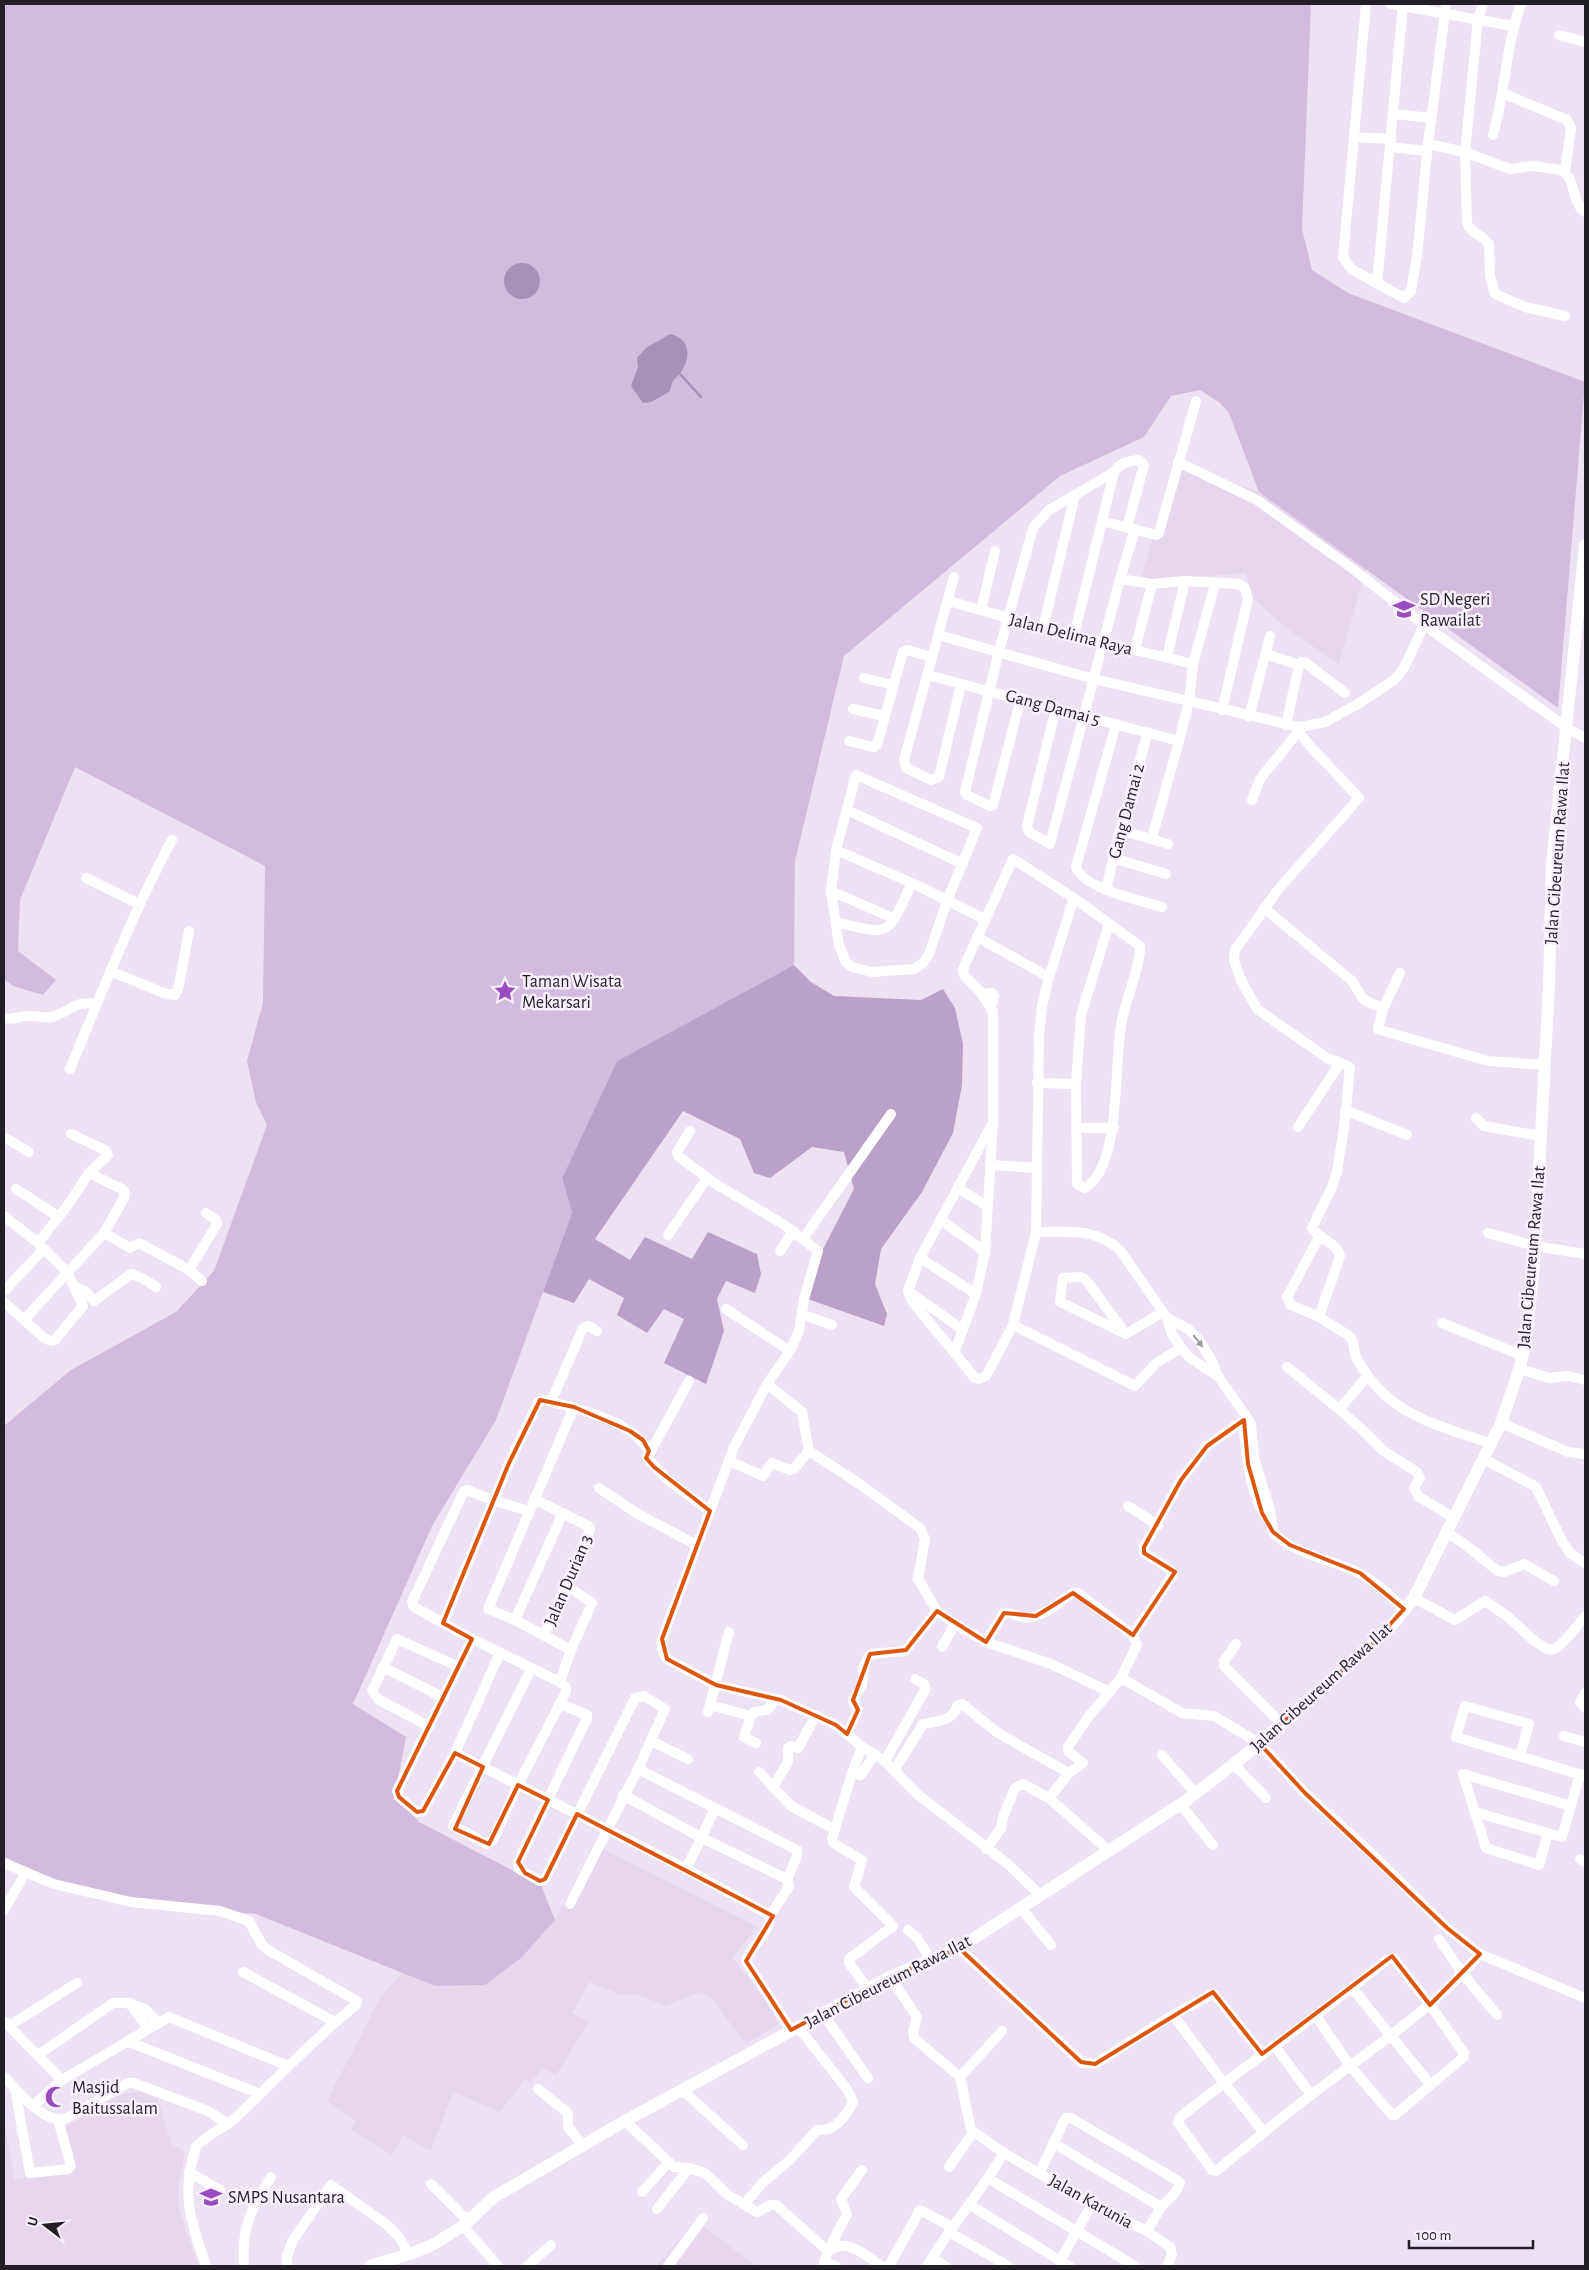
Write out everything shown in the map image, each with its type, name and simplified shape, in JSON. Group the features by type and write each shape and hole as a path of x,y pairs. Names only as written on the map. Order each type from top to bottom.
{"street":[{"path":"1366,4 1343,257 1351,269 1404,298 1411,291 1417,256 1431,118 1445,8"},
{"path":"1391,4 1445,8 1478,19 1513,26"},
{"path":"1483,4 1478,19 1465,152 1467,223 1472,231 1487,240 1489,244 1490,276 1494,294 1525,307 1565,316"},
{"path":"1493,135 1513,26 1521,4"},
{"path":"1377,284 1403,5"},
{"path":"1560,35 1585,42"},
{"path":"1502,94 1567,120 1571,128 1565,172 1571,182 1578,207 1585,212"},
{"path":"1394,114 1431,118"},
{"path":"1354,137 1465,152 1510,169 1533,166 1565,172"},
{"path":"1102,521 1156,535 1159,533 1196,401"},
{"path":"1056,708 1027,826 1029,832 1047,844 1050,844 1052,841 1120,579 1144,465 1139,460 1130,460 1117,467 1114,472 1074,635"},
{"path":"1178,462 1257,500 1353,569 1424,625 1577,734"},
{"path":"1021,698 993,806 990,806 966,795 965,792 999,651 1032,528 1049,510 1114,472"},
{"path":"1043,628 1075,495"},
{"name":"Jalan Cibeureum Rawa Ilat","path":"370,2266 434,2244 465,2223 494,2197 625,2120 890,1977 959,1948 1039,1894 1180,1804 1234,1764 1282,1724 1392,1625 1414,1598 1492,1444 1521,1363 1535,1246 1552,864 1577,734 1585,545"},
{"path":"981,610 996,551"},
{"path":"954,577 949,601 926,675 904,765 931,780 938,777 961,684"},
{"path":"1120,579 1152,584 1185,581 1239,584 1248,592 1248,599 1222,710"},
{"path":"1167,658 1185,581"},
{"path":"1135,650 1152,584"},
{"path":"1152,838 1179,741 1194,664 1215,584"},
{"name":"Jalan Delima Raya","path":"949,601 1043,628 1194,664"},
{"path":"938,635 1094,679 1293,728 1325,722 1358,704 1394,680 1404,668 1424,625"},
{"path":"1249,717 1270,636"},
{"path":"849,741 876,747 903,652 907,650 932,657"},
{"path":"1266,654 1300,665 1302,662 1306,663 1345,693"},
{"path":"1252,800 1260,779 1293,728 1300,665"},
{"name":"Gang Damai 5","path":"926,675 1021,698 1179,741"},
{"path":"864,678 893,685"},
{"path":"853,709 884,716"},
{"path":"1116,724 1076,867 1081,876 1106,890 1162,907"},
{"path":"1293,728 1359,798 1264,908 1235,950 1234,961 1241,980 1257,1009 1327,1058 1350,1068 1344,1128 1337,1171 1332,1187 1313,1225 1313,1230 1336,1247 1340,1256 1318,1317"},
{"name":"Gang Damai 2","path":"1106,890 1120,830 1148,732"},
{"path":"859,775 976,826 928,954 923,963 914,969 872,972 852,967 842,955 831,891 836,850 847,810 854,777 859,775"},
{"path":"847,810 963,864"},
{"path":"1120,830 1168,844"},
{"path":"70,1069 96,1003 140,904 172,840"},
{"path":"836,850 912,883 984,919"},
{"path":"1113,858 1166,874"},
{"path":"955,1352 976,1294 985,1252 992,1165 993,1123 993,1012 982,994 962,972 984,919 1013,859 1074,898 1136,942 1140,949 1119,1036 1114,1128 1100,1170 1095,1180 1085,1188 1077,1184 1076,1084 1081,1015 1109,924"},
{"path":"86,878 140,904"},
{"path":"836,922 868,930 879,931 887,928 895,919 912,883"},
{"path":"831,891 895,919"},
{"path":"993,1123 920,1258 908,1292 912,1301 975,1378 983,1378 1013,1325 1036,1232 1038,1036 1042,1006 1049,977 1074,898"},
{"path":"1264,908 1352,981 1363,999 1383,1010"},
{"path":"110,972 166,994 175,995 178,990 189,931"},
{"path":"977,936 1049,977"},
{"path":"1400,973 1378,1024 1380,1030 1488,1061 1544,1065"},
{"path":"4,1018 15,1020 27,1016 48,1018 56,1016 74,1004 96,1003"},
{"path":"1298,1128 1340,1063"},
{"path":"1037,1083 1076,1084"},
{"path":"1345,1110 1407,1135"},
{"path":"804,1239 891,1114"},
{"path":"1476,1118 1484,1126 1540,1136"},
{"path":"1076,1128 1114,1128"},
{"path":"690,1131 676,1154 706,1178 793,1231 818,1251 804,1298 799,1332 790,1351 767,1384 734,1447 662,1638 662,1650 667,1659 716,1685 776,1699 836,1725 862,1747 886,1761 917,1794 986,1849 1008,1864 1039,1894"},
{"path":"4,1291 40,1246 89,1173 105,1159 108,1152 71,1134"},
{"path":"4,1136 29,1152"},
{"path":"992,1165 1036,1168"},
{"path":"24,1320 104,1233 114,1217 124,1192 89,1173"},
{"path":"668,1235 706,1178"},
{"path":"958,1188 988,1207"},
{"path":"16,1189 59,1217"},
{"path":"189,1270 217,1224 217,1220 206,1213"},
{"path":"4,1216 67,1272 82,1307 54,1340 50,1341 44,1338 4,1302"},
{"path":"941,1220 985,1252"},
{"path":"780,1251 793,1231"},
{"path":"1036,1232 1086,1232 1108,1241 1120,1250 1165,1315 1171,1332 1181,1348 1204,1368 1218,1376"},
{"path":"104,1233 130,1248 139,1243 189,1270 202,1281"},
{"path":"1488,1233 1535,1246 1585,1254"},
{"path":"1319,1236 1287,1296 1291,1305 1318,1317 1351,1337 1356,1357 1368,1376 1389,1399 1411,1414 1492,1444"},
{"path":"920,1258 976,1294"},
{"path":"74,1286 85,1290 94,1301 131,1274 156,1287"},
{"path":"1081,1277 1086,1280 1126,1334 1060,1302 1063,1278 1081,1277"},
{"path":"908,1292 963,1330"},
{"path":"726,1309 790,1351"},
{"path":"803,1315 832,1326"},
{"path":"1126,1334 1165,1315"},
{"path":"1165,1315 1188,1329 1199,1340 1212,1361 1218,1376 1251,1424 1254,1458 1270,1510 1273,1532 1290,1546 1360,1573 1378,1585 1404,1609"},
{"path":"1442,1323 1549,1378 1568,1376 1585,1380"},
{"path":"1013,1325 1135,1386 1156,1363 1181,1348"},
{"path":"550,1402 583,1328 589,1326 597,1331"},
{"path":"1288,1367 1339,1409 1382,1450 1417,1472 1420,1478 1414,1488 1418,1496 1454,1518"},
{"path":"1339,1409 1368,1376"},
{"path":"689,1381 649,1451 647,1458 654,1467 679,1489 710,1511"},
{"path":"767,1384 802,1412 809,1451 861,1485 920,1528 925,1539 918,1579 937,1611 986,1642 1051,1664 1110,1692"},
{"path":"443,1623 509,1463 538,1402 541,1400 574,1407 630,1431 643,1440 649,1451"},
{"path":"571,1650 515,1620 489,1610 488,1606 574,1407"},
{"path":"1133,1635 1172,1576 1170,1569 1144,1552 1144,1547 1181,1480 1207,1446 1245,1417"},
{"path":"1501,1423 1568,1452 1585,1454"},
{"path":"729,1461 763,1476 772,1463 790,1470 794,1469 809,1451"},
{"path":"1484,1459 1536,1487 1550,1520 1566,1547 1570,1553 1585,1563"},
{"path":"599,1488 638,1514 697,1545"},
{"path":"529,1511 494,1501 467,1490 464,1491 412,1602 414,1607 472,1639 560,1682 566,1687 566,1692 518,1785 491,1843 484,1844 455,1829 454,1823 531,1669"},
{"name":"Jalan Durian 3","path":"534,1500 590,1527 544,1635"},
{"path":"1128,1506 1158,1524"},
{"path":"515,1620 562,1514"},
{"path":"1446,1532 1498,1571 1504,1572 1524,1564 1554,1581"},
{"path":"560,1682 571,1650 592,1604 566,1585"},
{"path":"986,1642 1004,1613 1008,1612 1025,1618 1036,1616 1073,1593 1082,1595 1133,1635 1137,1645 1120,1678 1078,1730 1068,1747 1068,1751 1084,1762 1069,1773 1049,1798"},
{"path":"1414,1598 1455,1620 1461,1619 1485,1601 1508,1616 1536,1642 1550,1650 1555,1649 1567,1638 1585,1616"},
{"path":"847,1734 858,1711 853,1700 862,1685 864,1666 870,1654 905,1651 937,1611"},
{"path":"942,1647 955,1624"},
{"path":"729,1632 709,1709 751,1716"},
{"path":"429,1726 379,1700 372,1693 383,1667 397,1638 457,1666"},
{"path":"472,1639 457,1666 444,1698 397,1791 399,1797 417,1812 423,1812 455,1753 500,1653"},
{"path":"1236,1644 1224,1661 1224,1666 1282,1724"},
{"path":"383,1667 444,1698"},
{"path":"1120,1678 1182,1713 1214,1716 1258,1743 1311,1799 1372,1854 1447,1928 1480,1954 1585,1998"},
{"path":"886,1761 926,1688 924,1684 915,1680"},
{"path":"1585,1693 1580,1702 1585,1708"},
{"path":"560,1704 586,1715 587,1718 518,1862 519,1869 540,1880 545,1879 635,1698 644,1696 664,1707 638,1769 570,1904"},
{"path":"756,1743 744,1737 751,1716 754,1712 769,1710 776,1699"},
{"path":"895,1769 922,1724 949,1719 955,1715 958,1706 962,1704 998,1733 1069,1773"},
{"path":"1475,1812 1562,1837 1583,1775 1456,1737 1465,1706 1529,1724 1520,1756"},
{"path":"773,1787 788,1762 788,1748 791,1746 798,1748 816,1715"},
{"path":"1564,1736 1585,1742"},
{"path":"651,1741 688,1759"},
{"path":"862,1747 832,1835 833,1843 862,1860 854,1887 893,1926 849,1959 849,1963 868,1989"},
{"path":"455,1753 686,1869 770,1915"},
{"path":"852,1773 861,1775 875,1754"},
{"path":"1162,1755 1195,1793"},
{"path":"1234,1764 1266,1798"},
{"path":"638,1769 797,1850 797,1856 787,1878 789,1887 770,1915 770,1922 767,1928 746,1960 795,2029 847,2089 853,2102 847,2113 838,2122 828,2129 817,2130 790,2160 762,2183 744,2205"},
{"path":"759,1772 791,1806 834,1829"},
{"path":"1548,1832 1539,1865 1486,1848 1463,1774 1571,1806"},
{"path":"986,1849 1001,1828 1003,1817 1015,1788 1019,1784 1023,1784 1049,1798 1108,1850"},
{"path":"624,1795 702,1838 787,1878"},
{"path":"1180,1804 1213,1845"},
{"path":"686,1869 715,1809"},
{"path":"4,1863 54,1884 131,1902 220,1911 249,1920 262,1945 268,1950 356,2000 356,2005 335,2022 228,2124 196,2147 187,2192 188,2208 206,2266"},
{"path":"4,1910 26,1872"},
{"path":"1020,1907 1051,1945"},
{"path":"908,1930 917,1938 931,1960"},
{"path":"1439,1940 1463,1974 1497,2015"},
{"path":"959,1948 1081,2062 1095,2064 1173,2014 1208,1995 1215,1995 1262,2054"},
{"path":"1316,2016 1350,2066 1392,2115 1395,2115 1430,2084 1463,2060 1464,2054 1430,2005 1394,1959 1391,1958 1316,2016 1274,2044 1178,2120 1178,2123 1212,2170 1216,2171 1311,2095 1350,2066 1391,2035 1430,2005 1463,1974 1480,1954"},
{"path":"243,1972 335,2022"},
{"path":"890,1977 917,2017 913,2032 917,2042 960,2077 970,2128 973,2133 949,2167"},
{"path":"62,2080 6,2024 77,1983"},
{"path":"1352,1988 1430,2084"},
{"path":"38,2055 113,2003 129,2003 145,2009 158,2022"},
{"path":"129,2003 148,2028"},
{"path":"823,2014 868,2078"},
{"path":"1173,2014 1224,2083 1264,2132"},
{"path":"33,2106 62,2080 165,2018 172,2018 288,2066"},
{"path":"960,2077 1002,2031"},
{"path":"127,2041 260,2094"},
{"path":"1274,2044 1311,2095"},
{"path":"4,2077 40,2112 58,2120 128,2084 134,2083 208,2111 228,2124"},
{"path":"15,2088 29,2171 32,2174 68,2169 70,2167 58,2120"},
{"path":"538,2089 568,2113 568,2127 583,2145"},
{"path":"682,2090 743,2144"},
{"path":"1040,2172 1064,2120 1071,2118 1180,2182 1176,2192 1161,2208 1147,2231"},
{"path":"625,2120 676,2168 689,2168 705,2173 717,2186 744,2205 759,2212 768,2206 776,2205 828,2251"},
{"name":"Jalan Karunia","path":"973,2133 1092,2204 1147,2231 1170,2247 1172,2255 1167,2266"},
{"path":"1053,2142 1161,2208"},
{"path":"945,2266 929,2262 988,2179 1004,2152"},
{"path":"642,2192 669,2162"},
{"path":"657,2209 689,2168"},
{"path":"836,2266 824,2264 828,2251 847,2214 841,2199 862,2170"},
{"path":"190,2172 220,2190"},
{"path":"244,2266 245,2228 261,2191 270,2176"},
{"path":"988,2179 1135,2266"},
{"path":"431,2184 465,2223 498,2266"},
{"path":"286,2266 293,2240 331,2185 386,2224 399,2237 409,2254"},
{"path":"970,2205 1064,2264 1077,2231 1092,2204"},
{"path":"889,2266 920,2210 1008,2266"},
{"path":"668,2266 703,2218"},
{"path":"527,2266 551,2245"},
{"path":"828,2251 841,2245 854,2248 882,2266"}],"highlighted area":[{"path":"540,1400 574,1407 630,1431 643,1440 649,1451 646,1458 654,1467 710,1511 662,1639 667,1659 716,1685 781,1700 836,1725 847,1734 858,1710 853,1700 870,1654 906,1650 937,1611 986,1642 1004,1613 1036,1616 1073,1593 1133,1635 1175,1572 1144,1553 1144,1547 1181,1480 1207,1446 1244,1420 1248,1464 1262,1513 1273,1532 1290,1545 1360,1573 1404,1609 1371,1645 1259,1743 1305,1793 1447,1928 1480,1954 1430,2005 1392,1956 1262,2054 1213,1992 1095,2064 1081,2062 959,1948 890,1977 791,2030 746,1961 773,1916 577,1814 545,1879 540,1881 525,1873 518,1862 548,1800 518,1785 489,1844 455,1829 483,1767 455,1753 423,1811 417,1812 399,1797 397,1791 472,1639 443,1623 509,1463"}],"shaded area":[{"name":"Taman Wisata Mekarsari","path":"4,4 1311,4 1302,229 1312,270 1348,293 1585,382 1558,708 1259,492 1229,413 1220,403 1200,390 1171,396 1144,437 1060,476 844,656 795,861 794,965 617,1061 562,1178 572,1213 496,1420 432,1526 353,1704 406,1737 395,1794 419,1822 541,1885 555,1920 521,1958 485,1985 435,1986 256,1914 99,1900 4,1857 4,1426 71,1370 176,1312 214,1271 267,1125 256,1102 247,1061 263,1003 265,866 75,767 20,900 18,951 56,980 43,995 13,986 4,979"},
{"path":"522,263 535,268 540,281 535,294 522,299 509,294 504,281 509,268"},
{"path":"670,334 682,340 686,345 686,363 673,381 669,392 651,402 643,403 631,386 638,367 637,358 646,348"},
{"path":"1175,464 1259,492 1366,569 1339,664 1286,628 1252,597 1246,573 1140,581"},
{"path":"794,965 811,982 834,996 921,1000 943,989 955,1008 963,1044 962,1085 953,1133 922,1192 881,1249 875,1284 887,1314 884,1326 805,1298 805,1284 854,1189 844,1152 812,1147 770,1178 754,1173 740,1139 683,1111 595,1239 630,1260 645,1237 692,1259 708,1232 757,1254 761,1274 755,1293 726,1281 717,1299 724,1331 706,1384 664,1363 684,1319 664,1309 647,1333 617,1315 624,1298 589,1279 574,1303 543,1292 572,1213 562,1178 617,1061"},
{"path":"595,1845 758,1927 732,1957 771,2006 778,2025 745,2044 712,1998 699,1992 666,2006 639,1995 619,1994 589,1982 572,2013 589,2022 556,2075 542,2068 531,2083 525,2079 500,2112 453,2092 431,2151 403,2135 392,2155 351,2130 356,2121 327,2101 380,1998 402,1973 435,1986 555,1920"},
{"path":"141,2091 158,2099 171,2144 185,2152 178,2191 179,2210 198,2266 4,2266 4,2119 14,2179 71,2174 59,2137 67,2126 119,2095"},
{"path":"695,2220 756,2266 656,2266"}],"waterway":[{"path":"680,374 701,397"}],"place":[{"name":"SD Negeri Rawailat","path":"1404,609"},
{"name":"Taman Wisata Mekarsari","path":"505,991"},
{"name":"Masjid Baitussalam","path":"56,2097"},
{"name":"SMPS Nusantara","path":"211,2197"}]}
